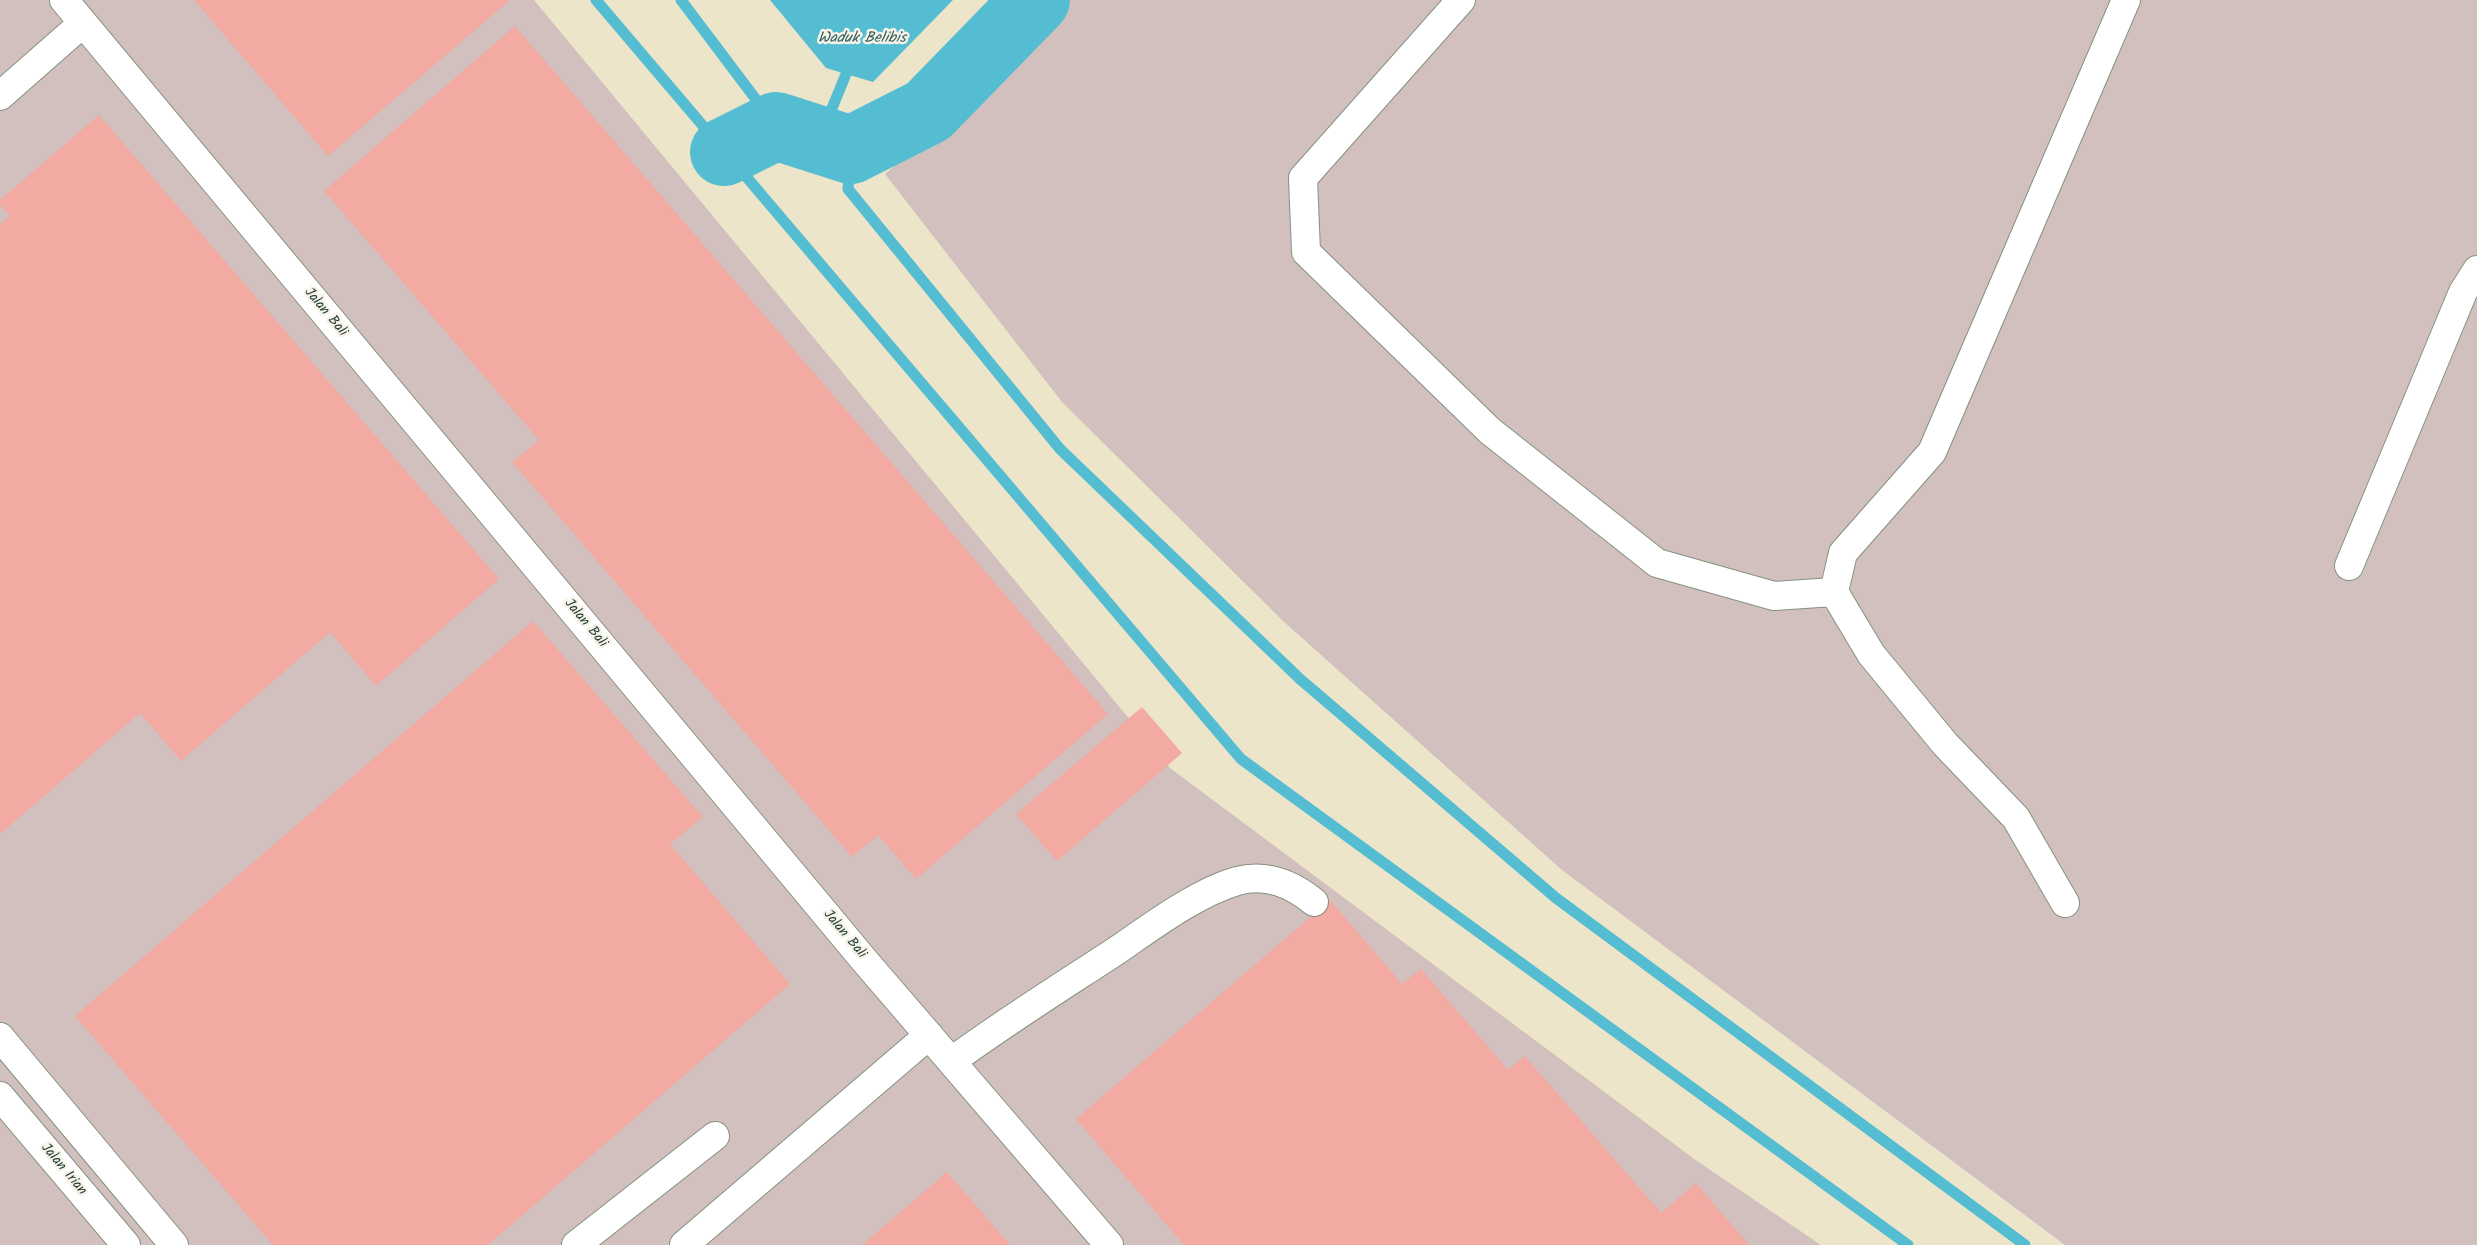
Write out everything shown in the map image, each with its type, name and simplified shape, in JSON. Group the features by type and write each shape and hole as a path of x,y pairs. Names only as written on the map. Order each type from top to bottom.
{"lane":[{"name":"Jalan Bali","path":"64,0 929,1035 1109,1245"},
{"path":"1461,0 1303,178 1306,252 1490,431 1657,563 1774,596 1834,592"},
{"path":"2065,903 2016,818 1945,744 1878,662 1834,592 1843,553 1932,452 2126,0"},
{"path":"0,96 83,23"},
{"path":"2349,566 2463,292 2477,270"},
{"path":"952,1061 985,1036 1189,903 1221,888 1237,881 1259,879 1284,882 1314,902"},
{"path":"684,1245 929,1035"},
{"path":"0,1037 174,1245"},
{"name":"Jalan Irian","path":"0,1096 126,1245"},
{"path":"576,1245 715,1136"}],"shaded area":[{"path":"0,0 534,0 1170,768 1697,1161 1821,1245 0,1245"},
{"path":"1063,0 2477,0 2477,1245 2065,1245 1562,870 1283,621 1062,402 885,174 954,114"}],"water":[{"name":"Waduk Belibis","path":"770,0 953,0 873,82 826,68"}],"building":[{"path":"194,0 510,0 328,156"},
{"path":"515,26 1108,714 916,879 878,835 852,857 512,462 539,440 324,191"},
{"path":"99,115 499,579 376,686 330,632 181,761 140,713 0,834 0,224 10,216 0,205 0,200"},
{"path":"533,621 703,817 670,844 790,984 488,1245 273,1245 75,1016"},
{"path":"1142,707 1182,753 1057,861 1016,814"},
{"path":"1330,900 1402,984 1421,969 1508,1070 1525,1056 1661,1213 1696,1183 1749,1245 1184,1245 1076,1119"},
{"path":"947,1172 1010,1245 862,1245"}],"waterway":[{"path":"596,0 1241,759 1908,1245"},
{"path":"681,0 776,126"},
{"path":"724,152 776,126 851,150 928,111 1036,0"},
{"path":"819,140 846,74"},
{"path":"851,150 848,189 1060,449 1300,679 1556,898 2025,1245"}]}
